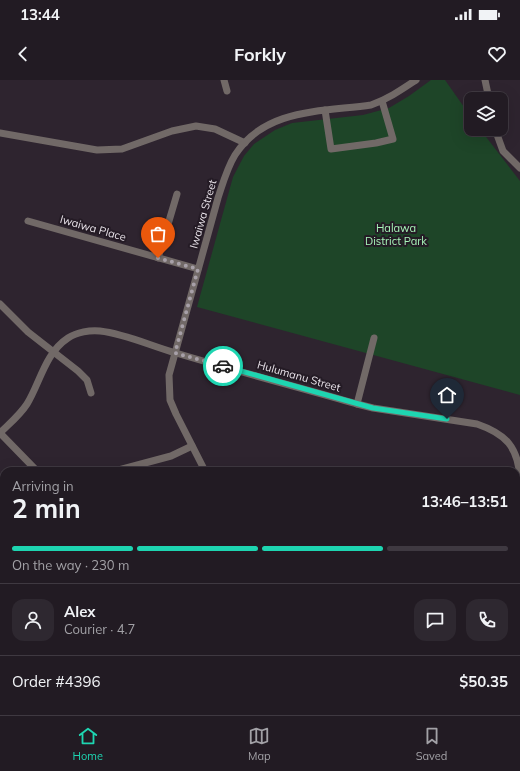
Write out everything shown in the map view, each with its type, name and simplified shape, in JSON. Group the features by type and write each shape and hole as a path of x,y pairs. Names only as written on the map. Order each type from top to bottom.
{"street":[{"path":"224,80 227,91"},
{"name":"Iwaiwa Street","path":"203,467 170,400 169,375 226,172 235,155 255,132 271,122 294,114 371,105 396,94 416,80"},
{"path":"484,80 487,92"},
{"path":"325,110 331,149 376,143 393,139 382,101"},
{"path":"0,133 97,150 122,149 172,131 196,126 215,129 245,143"},
{"path":"498,136 503,151 520,168"},
{"path":"158,258 177,194"},
{"name":"Iwaiwa Place","path":"28,221 198,269"},
{"path":"0,304 28,332 78,371 87,380 91,393"},
{"name":"Hulumanu Street","path":"0,433 26,405 45,365 61,344 69,338 82,332 98,331 112,333 175,353 373,408 477,424 491,428 501,434 517,450 519,467"},
{"path":"357,404 374,338"},
{"path":"0,433 33,467"},
{"path":"130,467 171,456 192,446"}],"green space":[{"name":"Halawa District Park","path":"431,80 445,80 464,107 464,136 485,136 520,181 520,395 197,307 233,177 244,156 254,144 275,130 292,123 363,115 389,108"}],"way so far":[{"path":"158,258 198,269 175,353 223,366"}],"route":[{"path":"223,366 373,408 447,419"}]}
